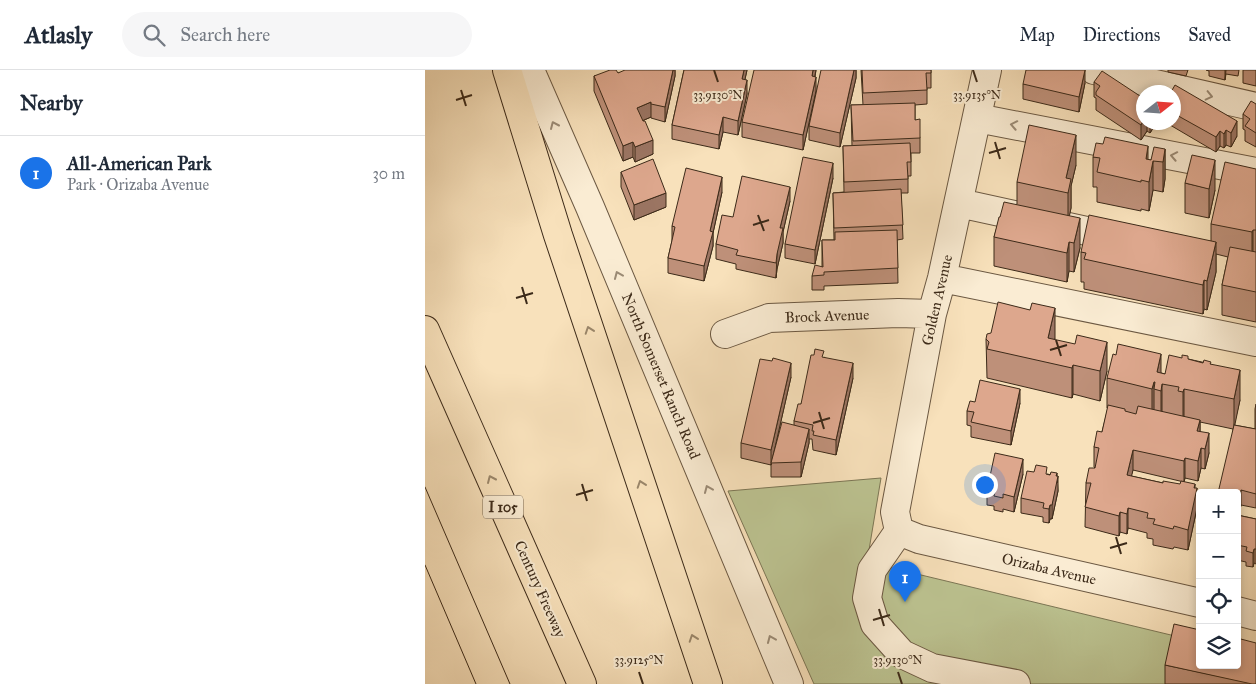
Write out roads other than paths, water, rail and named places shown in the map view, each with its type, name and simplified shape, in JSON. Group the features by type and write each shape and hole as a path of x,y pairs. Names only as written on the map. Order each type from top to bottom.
{"highway":[{"path":"507,70 558,235 708,684"},
{"name":"Century Freeway","path":"425,330 582,684"}],"street":[{"name":"North Somerset Ranch Road","path":"530,70 594,216 789,684"},
{"name":"Golden Avenue","path":"899,531 895,512 932,314 959,203 987,70"},
{"path":"1093,70 1256,107"},
{"path":"977,118 1256,172"},
{"path":"959,203 1146,244"},
{"path":"942,278 1256,342"},
{"name":"Brock Avenue","path":"725,334 769,318 898,313 932,314"},
{"path":"899,531 873,570 867,598 875,624 902,654 932,668 1016,684"},
{"name":"Orizaba Avenue","path":"899,531 928,541 1196,602"},
{"path":"1241,612 1256,616"}],"tram line":[{"path":"425,487 510,684"},
{"path":"425,565 476,684"}],"place":[{"name":"All-American Park","path":"905,602"}]}
